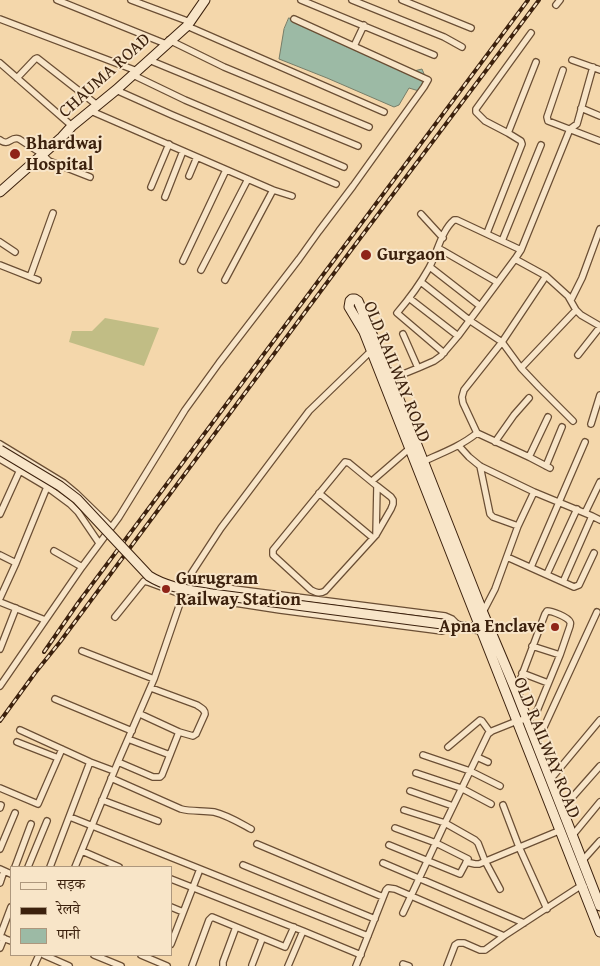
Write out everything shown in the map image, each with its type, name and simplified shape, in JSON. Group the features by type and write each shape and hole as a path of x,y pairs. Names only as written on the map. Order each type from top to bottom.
{"main road":[{"name":"CHAUMA ROAD","path":"0,192 188,24 205,0"},
{"name":"OLD RAILWAY ROAD","path":"420,463 410,448 364,332 349,307 352,299 358,301 391,379 420,463 480,616 516,691 522,720 532,732 572,836 596,890 600,906"},
{"path":"0,450 60,486 76,499 149,576 161,583 212,594 487,630"},
{"name":"OLD RAILWAY ROAD","path":"487,630 600,932"}],"street":[{"path":"57,0 168,42 369,127"},
{"path":"131,0 384,112"},
{"path":"301,0 434,55"},
{"path":"352,0 444,37 462,47"},
{"path":"402,0 471,28"},
{"path":"0,19 135,73 202,108 344,166"},
{"path":"0,686 119,517 185,410 353,186 428,80 294,19"},
{"path":"354,46 364,25"},
{"path":"487,234 522,144 521,141 485,121 476,112 476,109 531,33"},
{"path":"16,78 37,58 94,108 226,170 292,196"},
{"path":"149,60 358,146"},
{"path":"572,60 600,70"},
{"path":"508,133 536,62"},
{"path":"0,63 72,126"},
{"path":"391,379 418,368 444,353 521,250 570,130 577,124 594,67"},
{"path":"563,70 547,119 549,122 600,141"},
{"path":"116,90 336,184"},
{"path":"581,108 600,116"},
{"path":"0,140 9,142 16,138 20,139 49,161 90,177"},
{"path":"151,187 170,144"},
{"path":"502,241 541,145"},
{"path":"165,197 183,150"},
{"path":"189,176 197,157"},
{"path":"183,261 226,170"},
{"path":"201,270 248,179"},
{"path":"225,280 273,190"},
{"path":"30,277 53,213"},
{"path":"421,214 443,238"},
{"path":"444,353 397,313 430,267 450,224 457,220 521,250"},
{"path":"571,300 598,242 600,228"},
{"path":"0,242 15,252"},
{"path":"438,248 497,282"},
{"path":"515,259 546,276 568,296 576,310 600,327 578,355"},
{"path":"0,265 38,280"},
{"path":"430,267 480,306"},
{"path":"546,276 502,342 464,390 462,397 477,432 548,467 562,427"},
{"path":"421,282 469,320 502,342 521,368 573,421"},
{"path":"409,298 458,336"},
{"path":"521,368 576,310"},
{"path":"403,334 418,368"},
{"path":"75,866 111,778 151,688 193,570 220,528 309,411 371,351"},
{"path":"591,424 600,395"},
{"path":"495,442 529,398"},
{"path":"529,457 548,417"},
{"path":"420,463 459,446 477,432"},
{"path":"531,567 585,442"},
{"path":"0,445 64,483 111,527"},
{"path":"459,446 480,466 534,492 600,520"},
{"path":"372,481 410,448"},
{"path":"0,459 47,487 70,504 78,512 99,543"},
{"path":"345,462 372,481 391,497 393,504 374,536 325,591 317,593 311,590 273,555 273,550 345,462"},
{"path":"480,466 490,514 493,517 518,526"},
{"path":"0,514 20,470"},
{"path":"585,513 600,482"},
{"path":"374,536 377,486"},
{"path":"0,598 47,487"},
{"path":"480,616 495,589 518,526 534,492"},
{"path":"319,493 374,536"},
{"path":"547,574 576,510"},
{"path":"563,582 592,516"},
{"path":"54,551 82,567"},
{"path":"506,557 574,587 580,586 594,553"},
{"path":"0,555 16,563"},
{"path":"115,617 144,582 148,582 183,595 280,610 442,631 459,626 452,619 445,616 187,583"},
{"path":"0,602 45,620"},
{"path":"0,649 16,608"},
{"path":"403,913 444,823 490,732 522,720 536,711 560,655 570,626 568,619 551,611 547,611 544,614 516,691"},
{"path":"532,732 544,727 597,612"},
{"path":"532,646 560,655"},
{"path":"82,651 154,679"},
{"path":"522,673 548,683"},
{"path":"140,714 193,736 196,734 205,714 203,708 197,705 151,688"},
{"path":"55,699 132,731"},
{"path":"448,747 480,720 482,720 490,732"},
{"path":"550,780 600,720"},
{"path":"20,730 114,771"},
{"path":"118,762 157,778 162,775 180,732"},
{"path":"128,739 170,756"},
{"path":"17,742 58,758"},
{"path":"0,788 38,804 62,749"},
{"path":"423,755 470,771 500,786"},
{"path":"477,757 488,762"},
{"path":"50,866 90,762"},
{"path":"562,809 600,766"},
{"path":"416,773 461,788 491,804"},
{"path":"111,778 182,809 219,813 251,829"},
{"path":"410,791 453,806"},
{"path":"102,800 158,821"},
{"path":"572,836 600,802"},
{"path":"503,805 546,909"},
{"path":"404,810 444,823 475,840 500,889"},
{"path":"0,849 15,813"},
{"path":"70,817 368,936"},
{"path":"28,866 47,822"},
{"path":"15,866 31,824"},
{"path":"389,846 460,874 468,858 436,843 395,828"},
{"path":"466,862 477,864 561,830"},
{"path":"583,860 600,841"},
{"path":"257,844 384,896"},
{"path":"82,851 117,866"},
{"path":"383,863 524,923"},
{"path":"243,865 375,919"},
{"path":"174,927 183,912 200,869"},
{"path":"0,883 2,870"},
{"path":"172,879 360,955"},
{"path":"447,966 455,945 458,943 461,942 480,950 485,950 579,887 596,890"},
{"path":"356,966 388,888 395,889 504,936"},
{"path":"172,907 183,912"},
{"path":"0,948 1,937 10,910"},
{"path":"192,966 210,918 215,917 262,939 285,947 294,927"},
{"path":"224,966 223,962 236,927"},
{"path":"288,966 303,931"},
{"path":"252,964 262,939"},
{"path":"46,956 69,966"},
{"path":"96,956 121,966"},
{"path":"143,956 167,966"}],"shaded area":[{"path":"105,318 159,328 144,366 69,342 72,331 92,331"}],"water":[{"path":"289,18 414,71 422,69 427,81 419,91 409,88 399,105 394,107 279,59 284,29"}],"railway":[{"path":"44,652 78,603 528,0"},
{"path":"0,721 539,0"}],"place":[{"name":"Bhardwaj Hospital","path":"15,154"},
{"name":"Gurgaon","path":"366,255"},
{"name":"Gurugram Railway Station","path":"166,589"},
{"name":"Apna Enclave","path":"555,627"}]}
